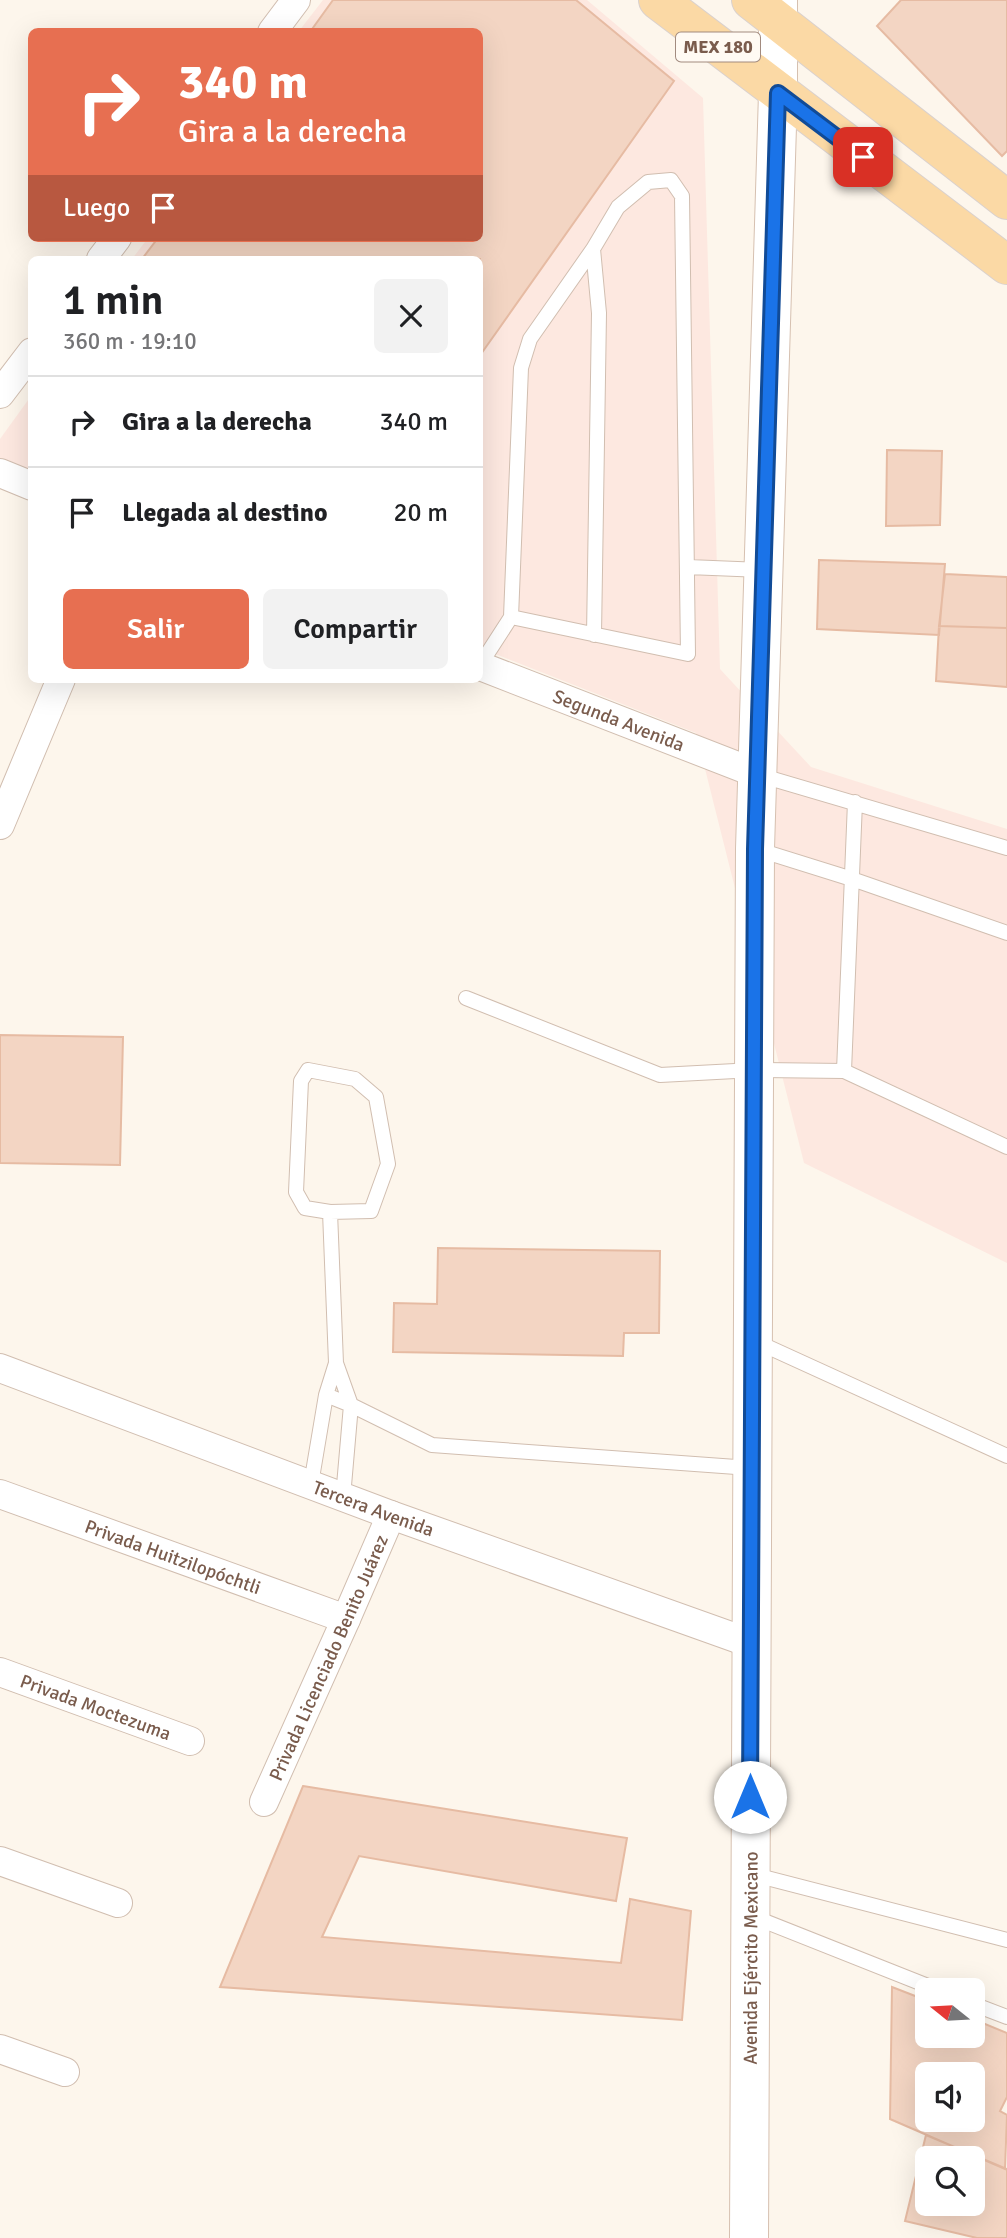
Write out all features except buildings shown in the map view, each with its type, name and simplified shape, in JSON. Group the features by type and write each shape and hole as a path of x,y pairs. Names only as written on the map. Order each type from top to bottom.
{"main road":[{"name":"MEX 180","path":"658,0 1007,265"},
{"name":"MEX 180","path":"769,7 1007,200"},
{"name":"Avenida Ejército Mexicano","path":"749,2238 755,849 778,93 769,7"}],"street":[{"path":"275,28 296,0"},
{"path":"103,256 114,242"},
{"path":"0,394 28,357"},
{"path":"0,473 28,484"},
{"name":"Segunda Avenida","path":"483,666 758,774"},
{"path":"0,825 59,683"},
{"name":"Tercera Avenida","path":"0,1368 391,1515 750,1643"},
{"name":"Privada Huitzilopóchtli","path":"0,1493 346,1619"},
{"name":"Privada Licenciado Benito Juárez","path":"264,1802 391,1515"},
{"name":"Privada Moctezuma","path":"0,1672 190,1741"},
{"path":"0,1861 118,1903"},
{"path":"0,2049 65,2072"}],"lane":[{"path":"483,660 511,617 521,369 530,339 593,249 618,207 648,182 671,180 682,196 688,654 511,617"},
{"path":"593,249 599,313 594,635"},
{"path":"688,567 764,570"},
{"path":"758,774 1007,848"},
{"path":"844,1071 855,802"},
{"path":"755,849 852,879 1007,933"},
{"path":"466,998 660,1076 754,1070 844,1071 1007,1147"},
{"path":"307,1070 355,1079 376,1097 388,1164 371,1210 330,1212 305,1208 296,1192 300,1081 307,1070"},
{"path":"330,1212 336,1363 351,1405 343,1497"},
{"path":"752,1340 1007,1456"},
{"path":"311,1484 326,1395 336,1363"},
{"path":"326,1395 432,1445 751,1468"},
{"path":"750,1873 1007,1940"},
{"path":"750,1915 915,1981"},
{"path":"985,2009 1007,2017"}],"shaded area":[{"path":"323,0 587,0 703,98 720,669 811,767 1007,829 1007,1263 804,1163 696,733 483,649 483,256 134,256 145,242 483,242 483,28 301,28"},
{"path":"28,400 28,470 0,459 0,439"}],"route":[{"path":"750,1797 755,849 778,93 863,157"}]}
